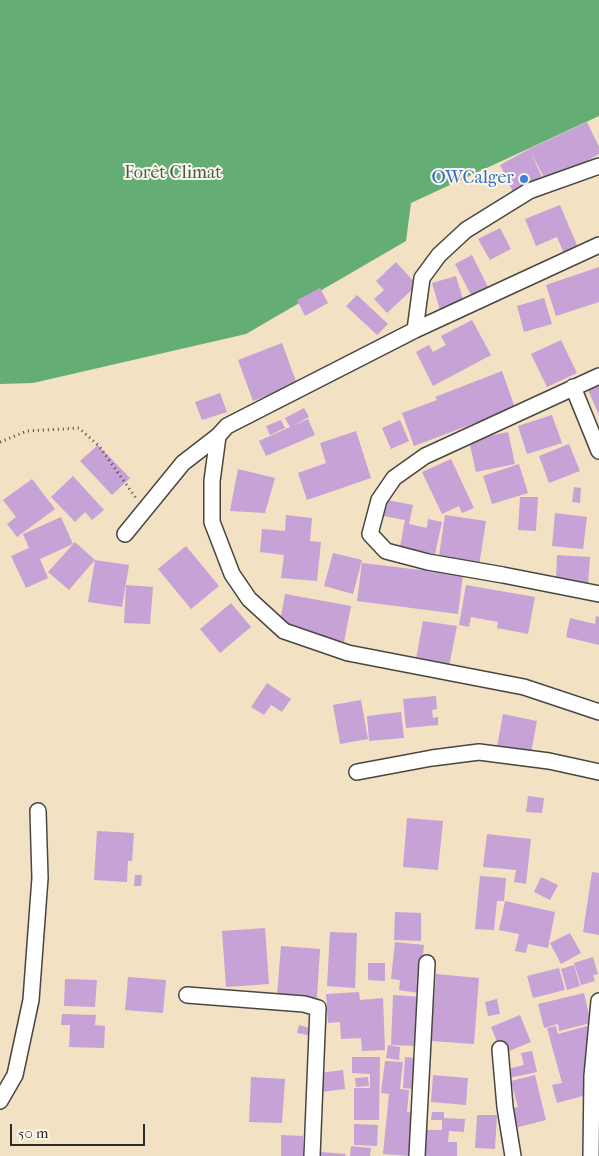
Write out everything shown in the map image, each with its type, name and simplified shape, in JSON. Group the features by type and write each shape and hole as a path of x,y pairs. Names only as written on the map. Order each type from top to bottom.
{"street":[{"path":"415,330 422,278 439,255 466,230 529,191 599,166"},
{"path":"125,534 183,463 218,436 227,426 415,330 599,245"},
{"path":"599,376 424,456 394,478 380,500 370,534 386,551 428,562 599,594"},
{"path":"573,387 599,451"},
{"path":"218,436 212,481 212,522 232,574 249,599 284,631 348,653 524,687 599,712"},
{"path":"357,772 432,758 479,752 549,761 599,772"},
{"path":"0,1101 16,1075 31,1000 40,878 38,811"},
{"path":"417,1156 427,963"},
{"path":"187,995 304,1004 318,1008 312,1156"},
{"path":"591,1156 592,1076 599,1001"},
{"path":"500,1049 505,1107 513,1156"}],"path":[{"path":"0,442 27,431 79,428 99,446 137,499 142,492"}],"green space":[{"name":"Forêt Climat","path":"0,0 599,0 599,116 411,203 406,241 246,334 33,383 0,384"}],"building":[{"path":"587,122 599,147 599,154 547,183 531,153 545,184 516,198 500,165"},
{"path":"560,205 579,250 565,256 557,237 536,246 525,219"},
{"path":"500,228 511,249 490,260 478,239"},
{"path":"472,255 489,289 472,297 455,264"},
{"path":"396,262 417,285 387,313 374,299 384,290 376,281"},
{"path":"599,267 599,302 556,316 546,285"},
{"path":"456,276 464,303 440,310 432,283"},
{"path":"320,288 328,303 305,316 297,300"},
{"path":"357,295 388,324 377,335 346,306"},
{"path":"544,298 552,324 524,332 517,306"},
{"path":"472,320 491,355 433,386 416,352 429,345 433,352 446,345 441,336"},
{"path":"561,340 577,373 547,387 531,354"},
{"path":"282,343 297,384 253,401 238,360"},
{"path":"502,371 515,408 414,446 402,413 437,400 435,397"},
{"path":"599,386 599,415 588,390"},
{"path":"220,393 227,412 202,420 195,402"},
{"path":"304,408 309,417 293,426 308,419 315,435 266,456 259,441 290,427 285,418"},
{"path":"552,415 562,443 527,454 518,426"},
{"path":"281,420 285,428 270,435 266,426"},
{"path":"400,420 409,441 391,449 382,428"},
{"path":"356,431 371,478 307,500 298,473 326,463 320,443"},
{"path":"508,432 515,464 476,472 469,440"},
{"path":"569,444 580,471 549,483 539,456"},
{"path":"98,445 130,478 112,495 80,461"},
{"path":"451,459 474,508 462,513 459,506 442,514 422,472"},
{"path":"519,464 528,493 492,504 483,476"},
{"path":"238,469 275,478 265,513 230,511"},
{"path":"73,476 104,510 92,520 85,512 75,522 51,497"},
{"path":"32,479 55,509 17,537 7,524 16,517 3,500"},
{"path":"574,487 581,488 580,503 572,502"},
{"path":"520,497 538,497 536,531 518,530"},
{"path":"387,500 413,505 409,524 427,528 428,519 442,522 435,554 400,547 405,520 383,516"},
{"path":"555,513 587,517 583,549 552,546"},
{"path":"286,515 312,518 310,541 321,542 317,581 281,578 284,555 260,552 262,529 285,531"},
{"path":"445,515 486,521 479,566 453,562 454,558 439,556"},
{"path":"61,517 73,544 40,559 48,578 26,588 11,556 29,548 23,534"},
{"path":"75,542 95,560 69,590 48,572"},
{"path":"186,546 219,586 191,609 158,569"},
{"path":"333,553 362,560 353,594 324,586"},
{"path":"557,555 590,557 588,585 574,585 574,580 556,579"},
{"path":"95,560 129,565 122,607 88,602"},
{"path":"362,563 463,575 458,614 357,601"},
{"path":"126,585 153,587 150,624 124,623"},
{"path":"466,585 535,597 528,634 497,628 498,622 471,617 469,627 459,625"},
{"path":"285,594 351,606 344,642 293,632 294,625 280,622"},
{"path":"231,603 251,627 220,653 200,629"},
{"path":"596,616 599,617 599,645 566,637 570,618 595,624"},
{"path":"423,621 457,626 449,666 416,659"},
{"path":"267,683 291,699 282,712 271,705 264,715 251,707"},
{"path":"436,696 437,709 432,710 433,718 438,717 438,725 406,728 403,699"},
{"path":"361,700 368,739 340,744 333,705"},
{"path":"401,712 404,738 369,741 367,716"},
{"path":"503,714 537,721 531,753 497,747"},
{"path":"528,796 544,798 542,813 526,812"},
{"path":"407,818 443,821 438,870 403,867"},
{"path":"97,831 134,833 132,861 128,861 127,882 94,880"},
{"path":"487,834 531,839 526,884 514,882 516,870 483,867"},
{"path":"592,872 599,873 599,935 583,932"},
{"path":"135,875 142,875 141,886 134,886"},
{"path":"480,876 506,878 504,901 497,901 494,930 475,929"},
{"path":"541,877 558,885 550,900 534,892"},
{"path":"505,901 555,912 548,948 528,944 526,953 515,951 519,934 499,930"},
{"path":"395,912 421,913 421,941 394,940"},
{"path":"265,928 269,984 226,987 222,931"},
{"path":"330,932 357,933 355,988 327,986"},
{"path":"570,933 581,953 561,964 550,943"},
{"path":"395,942 424,945 419,993 399,990 400,980 391,979"},
{"path":"281,946 320,949 317,998 277,995"},
{"path":"593,957 598,974 593,975 595,981 581,985 574,963"},
{"path":"368,963 385,963 385,981 368,980"},
{"path":"574,965 580,986 567,990 561,969"},
{"path":"559,968 565,990 533,998 527,976"},
{"path":"436,974 479,978 474,1044 431,1041 432,1025 427,1025 429,1001 434,1001"},
{"path":"128,977 166,980 163,1013 125,1010"},
{"path":"65,979 97,980 95,1007 64,1006"},
{"path":"359,992 360,1000 383,998 385,1050 362,1051 361,1038 341,1039 340,1022 328,1023 326,994"},
{"path":"584,993 591,1023 559,1031 558,1024 544,1028 538,1004"},
{"path":"393,995 423,997 419,1046 391,1045"},
{"path":"497,999 500,1014 488,1016 485,1002"},
{"path":"62,1014 96,1015 95,1025 105,1026 104,1048 69,1047 70,1025 61,1025"},
{"path":"520,1015 531,1042 502,1054 491,1027"},
{"path":"299,1025 310,1028 308,1035 297,1033"},
{"path":"556,1026 558,1034 587,1026 594,1053 592,1073 584,1076 590,1094 557,1103 552,1085 562,1083 547,1028"},
{"path":"388,1045 400,1047 399,1060 386,1058"},
{"path":"532,1051 537,1072 509,1078 507,1069 524,1065 521,1053"},
{"path":"352,1057 380,1057 379,1120 354,1120 354,1088 370,1088 370,1074 352,1073"},
{"path":"405,1057 417,1058 415,1089 403,1088"},
{"path":"385,1061 403,1062 400,1089 409,1090 407,1112 414,1113 410,1156 383,1154 389,1094 381,1093"},
{"path":"343,1070 345,1089 321,1092 319,1073"},
{"path":"433,1075 468,1078 466,1105 431,1102"},
{"path":"535,1075 546,1120 515,1128 510,1109 518,1107 511,1081"},
{"path":"251,1077 285,1079 282,1123 249,1122"},
{"path":"368,1077 369,1086 356,1087 355,1078"},
{"path":"432,1112 444,1112 444,1118 465,1119 464,1132 449,1131 448,1142 457,1142 457,1156 424,1156 425,1130 442,1130 442,1120 431,1120"},
{"path":"477,1115 497,1115 495,1149 475,1148"},
{"path":"354,1124 378,1125 377,1146 354,1145"},
{"path":"281,1135 303,1136 303,1156 281,1156"},
{"path":"351,1146 371,1148 370,1156 350,1156"},
{"path":"321,1152 346,1154 345,1156 320,1156"}],"place":[{"name":"OWCalger","path":"524,179"}]}
